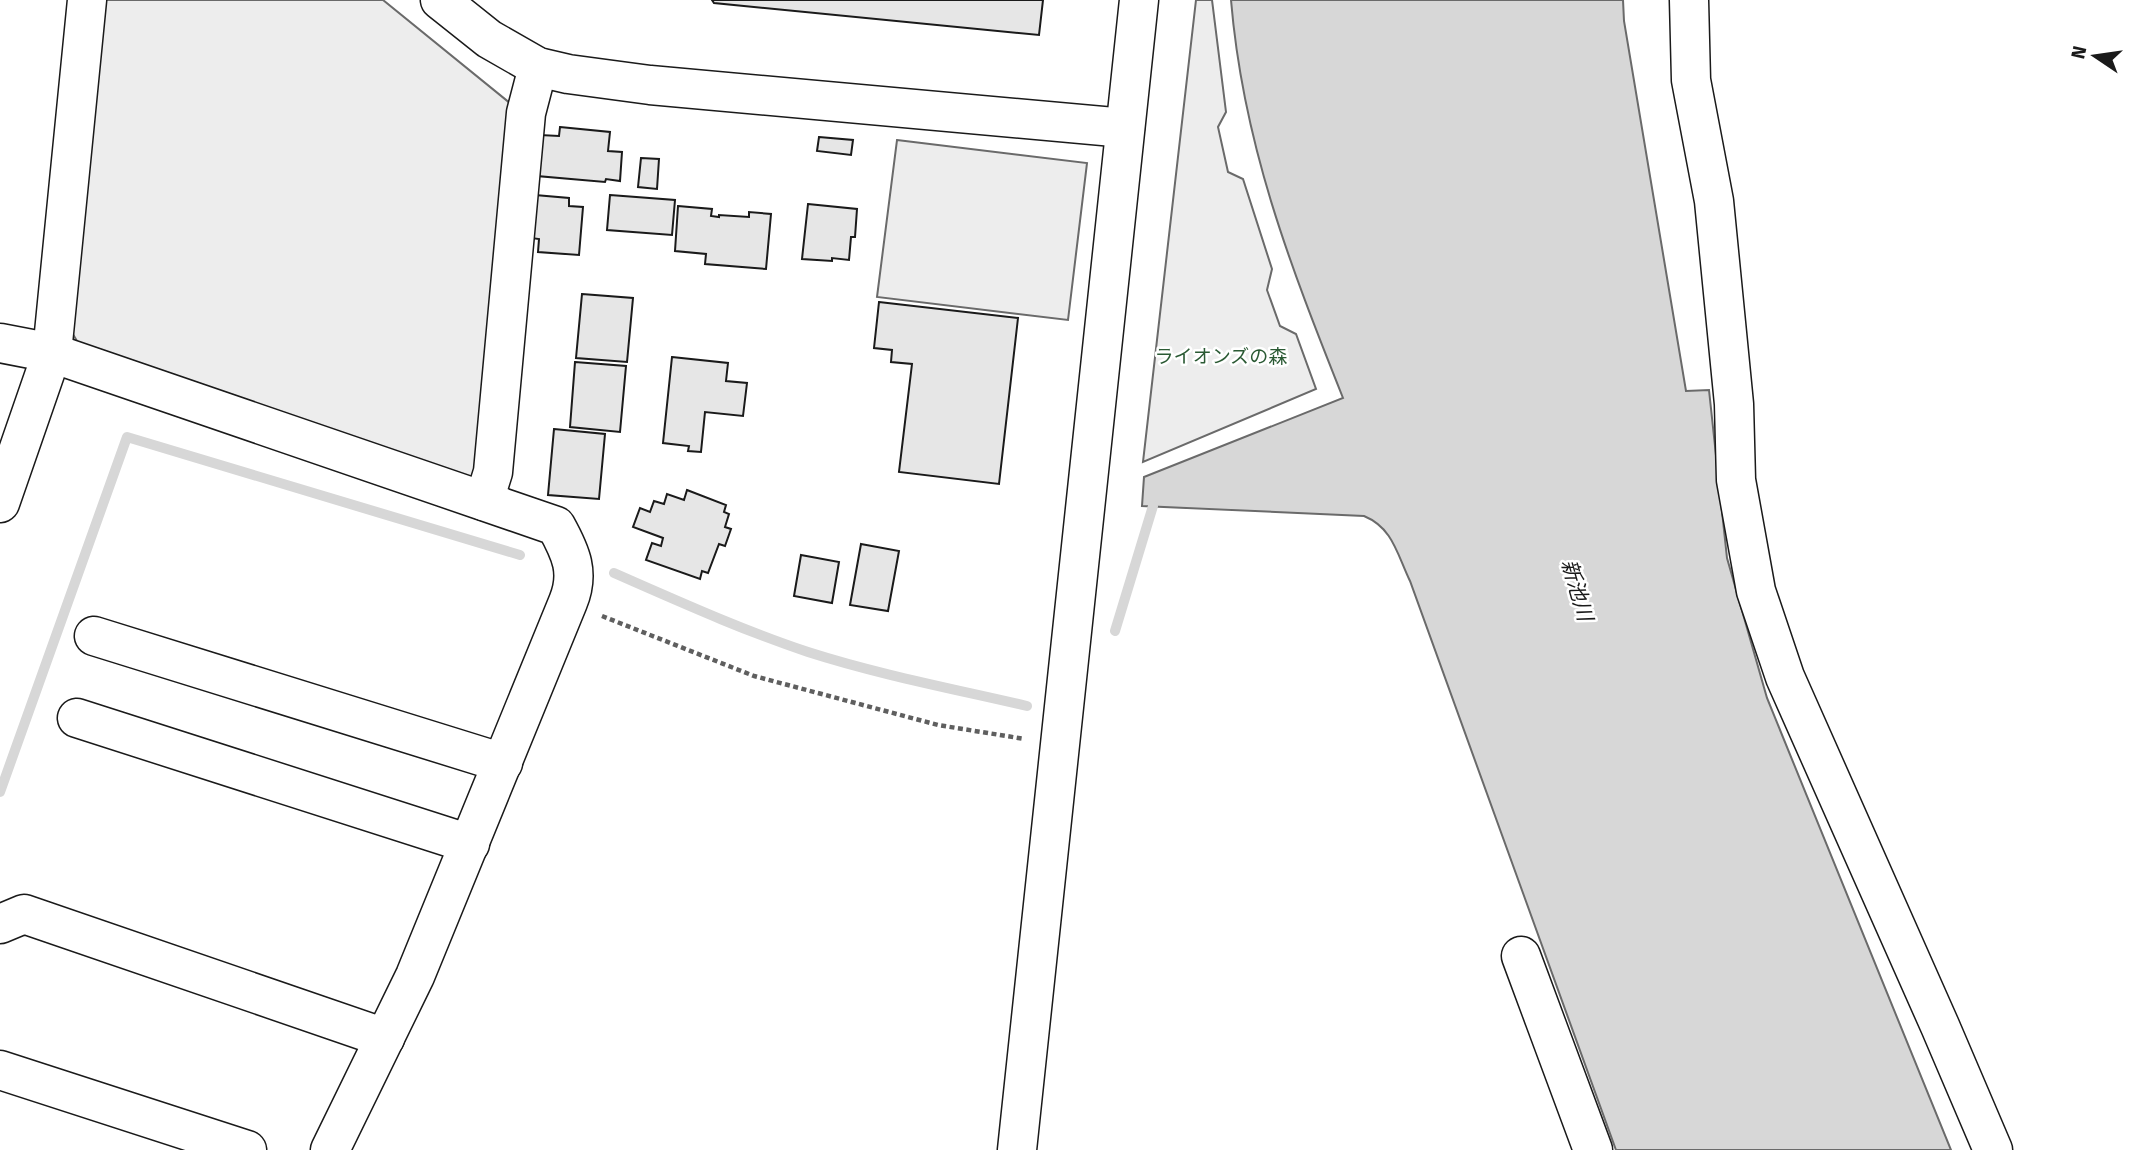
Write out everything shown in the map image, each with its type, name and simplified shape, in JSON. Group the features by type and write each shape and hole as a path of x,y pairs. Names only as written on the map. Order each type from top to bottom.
{"street":[{"path":"0,503 52,353 87,0"},
{"path":"440,0 489,39 538,67 568,75 650,85 1125,128"},
{"path":"1017,1150 1139,0"},
{"path":"1689,0 1691,80 1714,201 1734,404 1736,480 1756,591 1785,677 1993,1150"},
{"path":"484,501 493,472 526,113 538,67"},
{"path":"0,343 52,353 556,526 571,554 574,587 568,603 415,976 330,1150"},
{"path":"94,636 503,762"},
{"path":"77,718 470,844"},
{"path":"0,924 24,914 385,1038"},
{"path":"1521,957 1593,1150"},
{"path":"0,1070 247,1150"}],"path":[{"path":"568,603 754,676 938,725 1033,741"}],"shaded area":[{"path":"102,0 383,0 516,108 485,470 470,484 83,351 71,331"},
{"name":"ライオンズの森","path":"1196,0 1212,0 1226,112 1218,127 1228,172 1243,179 1272,269 1267,290 1280,326 1296,334 1316,389 1143,462"},
{"path":"897,140 1087,163 1068,320 877,297"}],"water":[{"name":"新池川","path":"1231,0 1623,0 1624,21 1686,391 1709,390 1727,558 1767,698 1951,1150 1616,1150 1410,581 1388,535 1382,527 1364,516 1142,506 1144,477 1343,398 1287,252 1258,154 1237,53"}],"building":[{"path":"712,0 1043,0 1039,35 714,3"},
{"path":"560,127 610,132 608,151 622,152 620,181 537,176 540,135 559,136"},
{"path":"819,137 853,140 851,155 817,151"},
{"path":"641,158 659,159 657,189 638,187"},
{"path":"535,195 569,198 569,206 583,207 579,255 538,252 539,239 531,238"},
{"path":"610,195 675,200 672,235 607,230"},
{"path":"808,204 857,209 855,237 851,237 849,260 802,259"},
{"path":"678,206 712,209 711,216 719,217 749,217 749,212 771,214 766,269 705,264 706,254 675,251"},
{"path":"582,294 633,298 627,362 576,358"},
{"path":"879,302 1018,318 999,484 899,472 912,364 891,362 892,350 874,348"},
{"path":"672,357 728,363 726,381 747,383 743,416 705,412 701,452 688,451 689,446 663,443"},
{"path":"575,362 626,366 620,432 570,427"},
{"path":"554,429 605,434 599,499 548,495"},
{"path":"687,490 726,505 724,512 729,514 725,527 731,529 725,546 719,544 708,573 702,571 700,579 646,560 652,543 661,546 663,538 633,527 640,508 650,512 654,501 664,504 667,494 684,500"},
{"path":"861,544 899,551 888,611 850,605"},
{"path":"801,555 839,562 832,603 794,596"}],"waterway":[{"path":"0,792 127,437 520,555"},
{"path":"1115,631 1153,506"},
{"path":"614,573 734,625 808,652 890,675 1027,706"}]}
